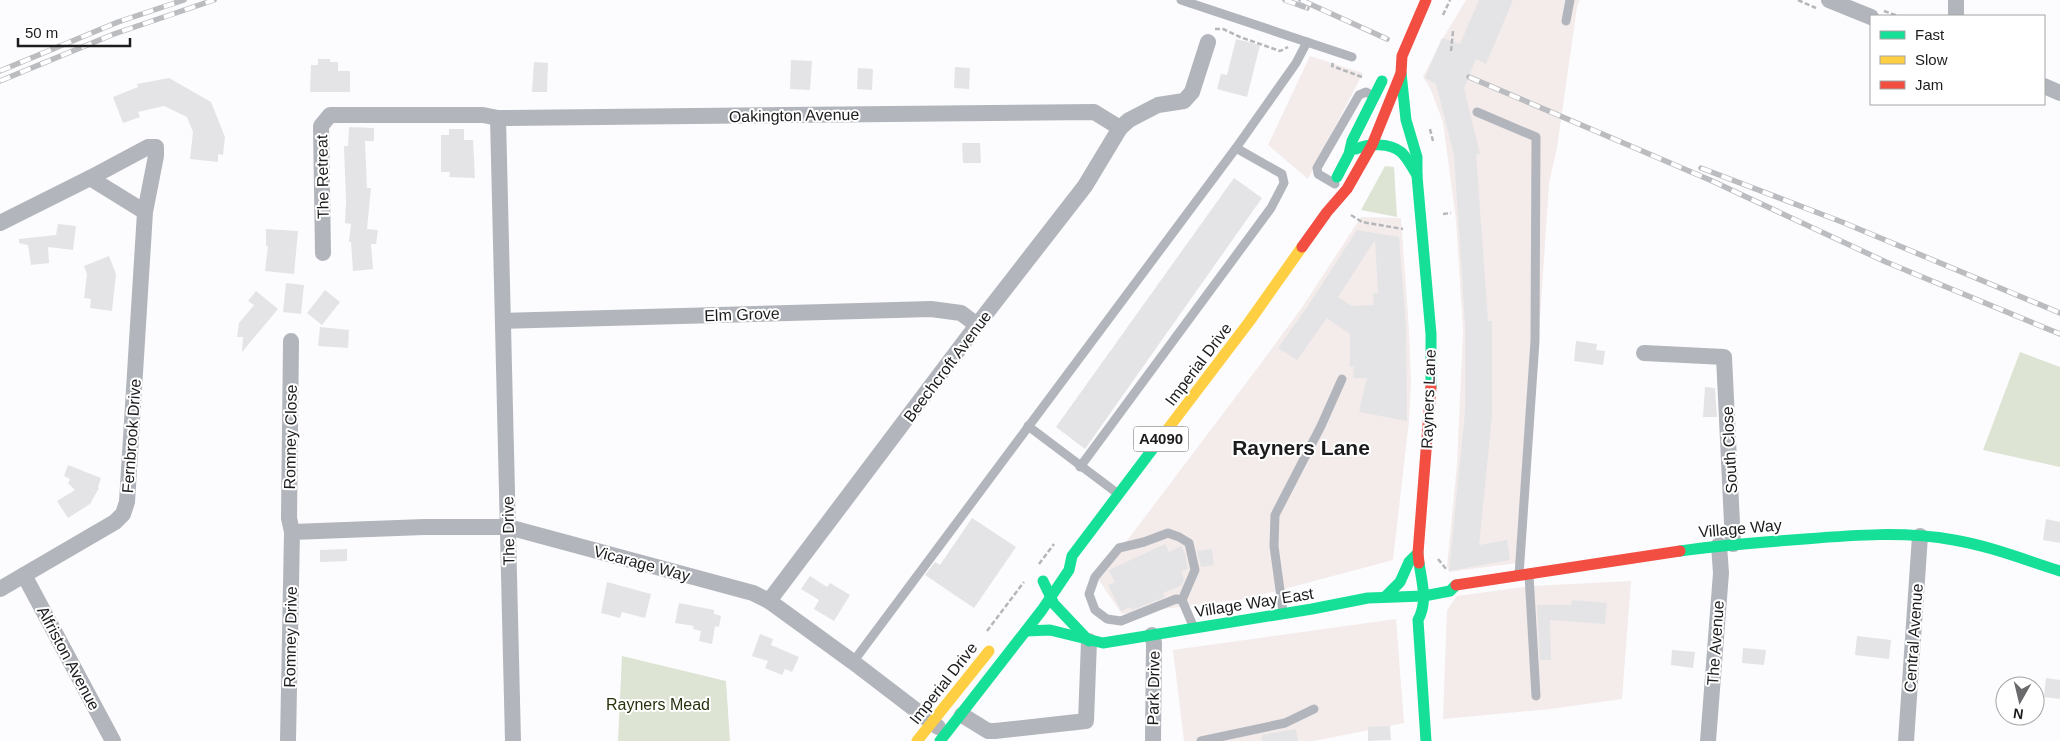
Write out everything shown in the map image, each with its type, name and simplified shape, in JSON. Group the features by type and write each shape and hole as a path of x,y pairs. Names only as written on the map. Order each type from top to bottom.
{"street":[{"path":"1829,0 1870,17"},
{"path":"1956,0 1956,15"},
{"name":"A4090","path":"1372,145 1401,73 1402,56 1423,1"},
{"path":"1120,128 1142,112 1158,105 1184,101 1192,92 1208,42"},
{"name":"A4090","path":"1375,95 1388,69 1402,56"},
{"name":"Rayners Lane","path":"1401,73 1406,120 1418,157 1417,176 1431,334 1432,380 1419,559 1424,596 1423,611 1418,620 1426,741"},
{"path":"2045,86 2060,93"},
{"name":"Imperial Drive","path":"1327,212 1334,184 1349,154 1352,141 1375,95"},
{"name":"Oakington Avenue","path":"402,114 483,115 498,118 1094,112 1120,128"},
{"name":"The Retreat","path":"323,253 321,126 330,115 402,114"},
{"name":"The Drive","path":"498,118 513,741"},
{"name":"Beechcroft Avenue","path":"769,601 977,325 1085,186 1120,128"},
{"path":"1349,154 1359,147 1372,145"},
{"name":"Rayners Lane","path":"1372,145 1399,150 1417,176"},
{"name":"Imperial Drive","path":"943,737 1050,598 1069,570 1072,556 1249,322 1327,212 1346,189 1372,145"},
{"name":"Fernbrook Drive","path":"0,223 148,147 156,147 156,156 145,212 127,502 123,514 115,522 0,589"},
{"path":"90,178 145,212"},
{"name":"Elm Grove","path":"503,321 930,309 960,313 977,325"},
{"name":"Romney Close","path":"291,341 289,518 292,532"},
{"name":"South Close","path":"1644,353 1730,356 1726,544"},
{"name":"Vicarage Way","path":"292,532 424,526 508,527 753,592 769,601 853,662 932,722 943,737"},
{"name":"Romney Drive","path":"288,741 292,532"},
{"name":"Village Way","path":"1424,596 1450,591 1457,585 1726,544 1860,535 1920,536 1954,540 1998,551 2060,572"},
{"name":"Central Avenue","path":"1906,741 1920,536"},
{"name":"The Avenue","path":"1708,741 1721,573 1726,544"},
{"path":"1058,561 1072,556"},
{"path":"1386,596 1400,582 1409,562 1419,559 1441,571 1457,585"},
{"name":"Alfriston Avenue","path":"24,575 113,741"},
{"path":"962,714 988,730 995,732 1086,721 1089,641 1050,598 1047,576 1028,594"},
{"name":"Village Way East","path":"1026,631 1050,630 1103,643 1368,598 1424,596"},
{"path":"1400,598 1418,620"},
{"name":"Park Drive","path":"1152,635 1152,741"},
{"name":"Imperial Drive","path":"917,741 998,639"}],"lane":[{"path":"1181,0 1352,57"},
{"path":"1566,21 1570,0"},
{"path":"853,662 1236,148 1296,63 1307,42"},
{"path":"1346,189 1318,174 1317,168 1359,94 1366,92 1375,95"},
{"path":"1477,112 1536,137 1535,341 1524,576 1536,696"},
{"path":"1080,466 1271,208 1284,183 1282,174 1236,148"},
{"path":"1284,613 1274,546 1275,515 1321,426 1342,379"},
{"path":"1028,426 1120,495"},
{"path":"1182,600 1176,599 1121,621 1107,619 1094,610 1089,594 1095,577 1119,548 1144,542 1168,533 1180,536 1189,543 1195,570 1182,600 1194,628"},
{"path":"1201,741 1286,723 1314,709"}],"path":[{"path":"1208,42 1212,29 1223,29 1280,51 1290,46 1293,38"},
{"path":"1452,51 1453,31"},
{"path":"1334,62 1332,66 1355,74"},
{"path":"1345,212 1362,222 1406,230"},
{"path":"1443,214 1451,213"},
{"path":"1017,591 1028,594"}],"shaded area":[{"path":"1466,0 1580,0 1577,7 1557,148 1549,183 1524,562 1449,572 1447,566 1457,465 1463,331 1456,220 1443,122 1430,88 1423,77 1440,43"},
{"path":"1310,56 1363,73 1308,179 1268,145"},
{"path":"1361,217 1401,218 1411,384 1409,421 1393,560 1246,599 1122,614 1098,579 1303,306"},
{"path":"1631,581 1622,699 1550,709 1443,719 1447,610 1457,596 1532,586"},
{"path":"1396,619 1404,723 1314,741 1184,741 1173,650"}],"green space":[{"path":"1385,166 1394,167 1397,217 1361,210"},
{"path":"2020,352 2060,367 2060,467 1983,450"},
{"name":"Rayners Mead","path":"622,656 726,681 730,741 618,741"}],"building":[{"path":"1479,0 1513,0 1486,64 1476,59 1464,88 1480,154 1476,154 1488,321 1492,321 1492,415 1479,545 1507,540 1510,560 1449,571 1465,412 1465,323 1454,155 1436,84 1425,78 1442,38 1460,44"},
{"path":"1236,39 1260,45 1247,97 1217,89 1221,74 1227,75"},
{"path":"318,59 330,59 330,62 338,62 338,71 350,71 350,92 310,92 311,65 318,65"},
{"path":"791,60 812,61 810,90 790,89"},
{"path":"534,62 548,63 547,92 532,92"},
{"path":"955,67 970,68 969,89 954,88"},
{"path":"858,68 873,69 872,90 857,89"},
{"path":"169,78 211,102 225,137 223,155 218,154 218,162 190,159 193,132 187,117 164,106 138,112 140,117 123,123 113,97 138,87 137,84"},
{"path":"349,127 374,128 374,141 365,141 367,188 371,188 367,229 378,230 376,244 371,244 373,269 353,271 351,242 349,242 351,224 345,223 344,146 348,146"},
{"path":"449,129 464,129 464,140 473,140 475,178 449,177 450,172 441,172 441,135 449,135"},
{"path":"962,143 980,143 981,163 963,163"},
{"path":"1234,178 1262,198 1085,449 1056,427"},
{"path":"58,224 76,226 73,250 48,247 49,263 31,265 28,245 19,243 19,239 56,235"},
{"path":"266,229 298,231 294,274 265,271 268,246 266,246"},
{"path":"1357,230 1399,237 1406,327 1407,421 1359,412 1367,378 1353,378 1354,367 1350,367 1350,334 1327,318 1297,360 1278,348 1308,306","holes":["1375,240 1378,293 1373,293 1374,305 1352,306 1338,297"]},
{"path":"109,256 116,274 112,311 90,308 91,299 84,298 87,274 84,266"},
{"path":"286,283 304,285 301,314 283,312"},
{"path":"325,290 340,302 322,325 307,313"},
{"path":"256,291 278,309 242,352 243,337 237,337 239,323 254,305 248,301"},
{"path":"320,327 349,330 348,348 318,346"},
{"path":"1576,341 1597,344 1596,350 1605,351 1603,365 1574,361"},
{"path":"1705,387 1715,388 1717,417 1703,417"},
{"path":"68,465 101,478 99,488 90,504 68,518 57,501 75,490 68,483 70,479 64,476"},
{"path":"972,518 1016,547 974,608 925,575 935,562 940,565"},
{"path":"2046,519 2060,522 2060,543 2043,540"},
{"path":"1165,544 1169,552 1181,546 1185,553 1188,569 1181,571 1184,579 1182,585 1163,593 1165,597 1132,610 1131,607 1121,611 1108,585 1115,582 1109,570"},
{"path":"347,549 347,561 320,562 320,550"},
{"path":"1212,549 1214,565 1201,567 1197,551"},
{"path":"810,576 827,587 830,583 850,595 834,621 814,609 819,600 801,589"},
{"path":"607,582 651,594 645,618 622,612 620,618 601,613"},
{"path":"1572,600 1607,603 1605,624 1550,620 1551,660 1540,660 1537,605 1571,605"},
{"path":"679,603 714,610 714,614 721,616 719,627 715,626 712,644 699,641 701,631 693,629 694,626 675,623"},
{"path":"760,634 773,639 771,645 799,657 792,672 785,669 782,675 765,668 768,661 752,656"},
{"path":"1857,636 1891,640 1889,659 1855,655"},
{"path":"1743,648 1766,650 1764,665 1742,663"},
{"path":"1672,650 1695,652 1693,668 1671,665"},
{"path":"2046,678 2060,680 2060,699 2045,697"},
{"path":"1390,726 1391,740 1368,741 1368,727"},
{"path":"1296,729 1298,741 1262,741 1262,735"}],"railway":[{"path":"0,71 118,22 184,0"},
{"path":"0,81 114,34 214,0"},
{"path":"1285,0 1307,8"},
{"path":"1301,0 1387,39"},
{"path":"1469,77 1710,180 1886,262 2060,334"},
{"path":"1701,168 1842,222 2060,313"}],"traffic: fast":[{"path":"1401,73 1406,120 1417,157 1431,334 1431,387"},
{"path":"1337,177 1349,154 1352,141 1382,81"},
{"path":"1356,149 1379,145 1396,149 1406,157 1417,175"},
{"path":"940,741 1042,610 1069,570 1072,556 1167,430"},
{"path":"1680,551 1842,536 1917,535 1981,546 2060,571"},
{"path":"1386,596 1400,582 1409,562 1418,553"},
{"path":"1419,563 1424,599 1418,620 1426,741"},
{"path":"1043,581 1054,604 1089,641"},
{"path":"1026,631 1050,630 1103,643 1368,598 1424,596 1450,591 1456,585"}],"traffic: slow":[{"path":"1167,430 1249,322 1302,247"},
{"path":"917,741 989,651"}],"traffic: jam":[{"path":"1302,247 1327,212 1347,189 1372,145 1401,73 1402,56 1426,0"},
{"path":"1419,563 1418,553 1431,387"},
{"path":"1456,585 1680,551"}],"district":[{"name":"Rayners Lane","path":"1301,448"}]}
